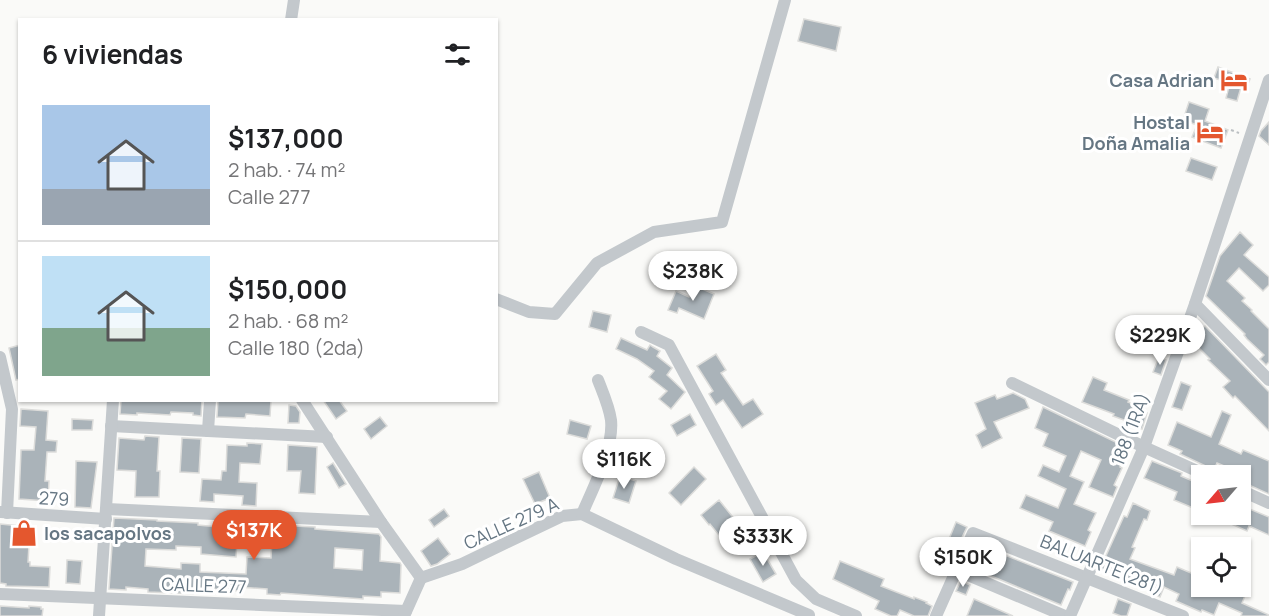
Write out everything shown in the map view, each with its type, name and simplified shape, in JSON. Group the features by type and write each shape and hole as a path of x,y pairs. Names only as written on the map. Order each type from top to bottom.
{"street":[{"path":"291,18 294,0"},
{"path":"498,300 529,312 555,314 597,263 654,232 722,222 785,1"},
{"name":"188 (1RA)","path":"1070,616 1144,447 1195,304 1269,80"},
{"path":"1195,304 1269,380"},
{"path":"641,332 669,345 795,580 816,598 856,616"},
{"path":"0,357 12,409 4,512"},
{"path":"582,514 610,438 611,421 598,380"},
{"path":"1012,383 1191,468"},
{"path":"99,616 112,402"},
{"path":"208,431 210,402"},
{"path":"303,402 381,522 421,578 405,613"},
{"path":"111,426 327,437"},
{"path":"1251,495 1269,503"},
{"name":"279","path":"4,512 381,522"},
{"name":"CALLE 279 A","path":"421,578 462,564 562,516 582,514 676,559 809,616"},
{"name":"BALUARTE(281)","path":"956,570 974,533 1183,616"},
{"path":"936,616 956,570 1065,616"},
{"name":"CALLE 277","path":"0,594 405,613"},
{"path":"809,616 816,598"}],"building":[{"path":"804,19 841,27 836,51 798,41"},
{"path":"1218,67 1250,79 1246,89 1241,87 1237,101 1226,98 1230,83 1214,78"},
{"path":"1189,102 1209,109 1205,121 1228,130 1221,148 1192,137 1197,125 1183,120"},
{"path":"1269,122 1269,145 1259,136"},
{"path":"1191,158 1217,167 1212,180 1186,171"},
{"path":"1240,232 1253,245 1244,255 1269,277 1269,285 1263,291 1239,268 1227,281 1245,298 1242,301 1269,329 1269,362 1266,365 1260,359 1264,355 1206,296 1220,256"},
{"path":"693,285 714,294 704,319 679,308 677,313 668,310 676,291 689,297"},
{"path":"593,311 611,315 607,332 589,327"},
{"path":"1205,326 1269,392 1269,431 1223,387 1230,381 1194,343 1197,333"},
{"path":"621,338 647,350 650,345 660,351 657,356 672,368 667,375 685,392 671,409 659,399 667,391 649,377 654,371 637,359 616,349"},
{"path":"18,346 18,380 16,380 9,348"},
{"path":"716,354 726,370 721,373 743,405 753,399 763,414 742,428 723,400 716,405 709,394 713,391 697,366"},
{"path":"1159,357 1166,360 1161,375 1153,372"},
{"path":"1093,377 1107,383 1104,390 1129,400 1128,402 1141,407 1139,410 1147,413 1142,429 1124,422 1113,416 1114,414 1082,402"},
{"path":"1181,382 1191,386 1182,410 1172,407"},
{"path":"1013,393 1025,399 1029,408 994,422 1002,438 982,448 976,435 986,429 975,403 995,395 997,399"},
{"path":"121,402 202,402 201,416 193,415 193,413 171,412 170,415 120,414"},
{"path":"218,402 271,402 270,416 246,414 245,418 217,417"},
{"path":"324,402 340,402 347,411 336,419"},
{"path":"289,405 296,406 300,412 299,423 288,423"},
{"path":"1043,407 1128,448 1114,485 1117,487 1113,497 1089,487 1101,460 1081,451 1070,476 1084,482 1074,504 1096,513 1088,530 1091,532 1085,546 1049,531 1053,522 1020,508 1026,495 1058,508 1066,489 1038,476 1043,465 1059,472 1066,456 1043,446 1048,434 1035,428"},
{"path":"21,409 48,411 46,440 57,441 56,452 47,452 45,481 49,481 48,501 19,499 21,450 34,450 36,427 20,426"},
{"path":"1222,411 1231,415 1219,444 1241,454 1243,450 1269,461 1269,494 1251,486 1251,465 1217,463 1216,465 1203,465 1180,454 1182,451 1168,445 1177,422 1211,437"},
{"path":"690,414 696,425 677,436 671,425"},
{"path":"380,417 387,426 371,439 364,429"},
{"path":"72,419 93,420 92,430 72,430"},
{"path":"570,420 591,426 587,439 567,434"},
{"path":"145,436 159,437 157,471 160,471 159,497 135,497 136,471 117,470 119,438 144,440"},
{"path":"182,438 201,439 199,473 180,472"},
{"path":"247,443 262,444 260,464 240,463 239,482 257,483 256,506 242,505 243,496 214,494 214,502 200,501 202,479 221,480 222,471 226,471 227,445 247,446"},
{"path":"288,445 317,447 315,494 299,493 301,471 287,471"},
{"path":"76,461 97,462 91,508 75,507"},
{"path":"1152,461 1182,473 1181,476 1191,480 1191,507 1174,500 1177,492 1144,478"},
{"path":"333,463 346,484 339,488 327,467"},
{"path":"694,467 706,479 681,505 669,493"},
{"path":"539,472 550,498 535,504 523,479"},
{"path":"620,476 636,481 629,503 613,498"},
{"path":"719,500 744,531 727,545 701,515"},
{"path":"1133,503 1150,511 1132,547 1135,548 1130,559 1174,575 1177,567 1191,573 1191,597 1244,597 1242,603 1269,616 1241,616 1242,613 1219,603 1214,615 1202,610 1201,612 1176,601 1179,594 1164,587 1160,597 1152,593 1153,591 1125,580 1126,578 1109,570 1109,572 1100,569 1124,516 1127,517"},
{"path":"444,509 449,516 434,527 429,520"},
{"path":"1251,510 1269,517 1269,535 1249,526 1247,531 1234,525 1251,525"},
{"path":"114,518 198,523 198,525 218,527 218,523 238,523 236,557 201,554 201,547 176,546 176,550 146,549 145,566 181,569 181,563 200,564 200,572 246,574 247,557 271,558 273,525 379,534 381,537 380,561 401,565 400,593 381,592 381,597 363,596 363,599 267,594 267,589 239,587 239,591 199,588 199,594 148,592 148,589 126,587 126,590 109,589","holes":["335,548 363,550 362,570 334,568"]},
{"path":"956,522 967,527 955,552 942,547 946,538 949,539"},
{"path":"0,524 30,527 28,562 30,566 50,567 49,587 6,586 0,583"},
{"path":"438,538 450,554 431,566 421,551"},
{"path":"977,544 1073,582 1061,605 967,566"},
{"path":"763,552 776,574 763,582 750,559"},
{"path":"67,560 82,561 80,584 66,583"},
{"path":"840,561 884,579 881,586 927,602 932,606 928,616 914,616 900,610 897,616 891,616 875,609 879,601 833,579"},
{"path":"961,581 970,585 966,595 956,591"},
{"path":"974,599 1013,616 967,616"},
{"path":"1118,599 1131,604 1127,616 1113,613"},
{"path":"0,606 41,607 42,616 0,616"}],"place":[{"name":"Casa Adrian","path":"1234,80"},
{"name":"Hostal Doña Amalia","path":"1210,132"},
{"name":"los sacapolvos","path":"24,533"}]}
